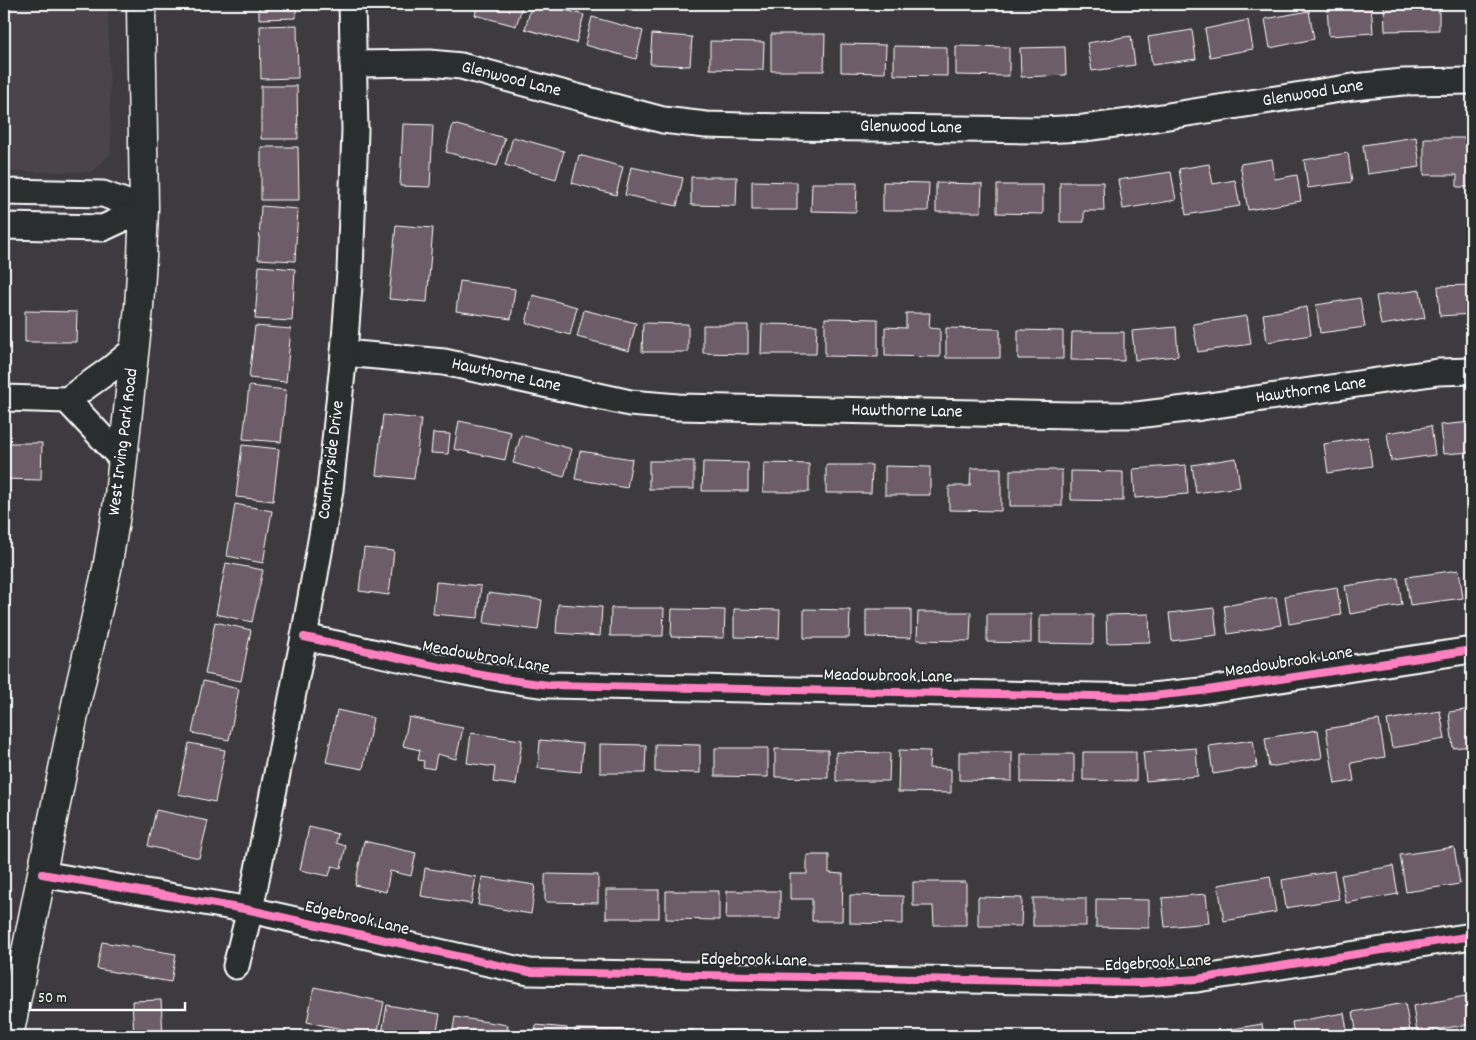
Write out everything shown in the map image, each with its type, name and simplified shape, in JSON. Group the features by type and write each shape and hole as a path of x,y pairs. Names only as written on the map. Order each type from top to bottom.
{"main road":[{"name":"West Irving Park Road","path":"9,1036 78,695 106,569 123,460 139,307 144,209 141,4"}],"street":[{"name":"Countryside Drive","path":"250,910 304,637 330,490 344,353 353,209 355,130 352,4"},
{"name":"Glenwood Lane","path":"353,64 430,63 461,66 663,120 706,125 784,127 1041,130 1084,128 1353,87 1403,82 1472,81"},
{"path":"4,192 103,194 144,209"},
{"path":"4,226 103,228 144,209"},
{"path":"4,398 67,400 135,349"},
{"name":"Hawthorne Lane","path":"344,353 444,362 630,403 678,407 1061,415 1137,415 1212,406 1438,372 1472,371"},
{"path":"67,400 123,460"},
{"name":"Meadowbrook Lane","path":"304,637 466,672 549,686 1142,696 1201,691 1472,650"},
{"name":"Edgebrook Lane","path":"42,874 250,910 528,972 1142,983 1197,979 1472,936"},
{"path":"236,966 250,910"}],"shaded area":[{"path":"4,4 108,4 111,153 91,172 4,171"}],"building":[{"path":"259,4 296,4 296,18 259,19"},
{"path":"478,4 523,4 516,26 475,15"},
{"path":"532,4 542,4 584,15 576,43 525,29"},
{"path":"1371,4 1373,33 1329,36 1327,7"},
{"path":"1384,4 1439,4 1439,30 1385,31"},
{"path":"1309,11 1314,39 1270,48 1265,19"},
{"path":"592,17 643,31 636,59 585,45"},
{"path":"1248,20 1253,49 1210,57 1205,29"},
{"path":"297,25 298,78 261,79 260,26"},
{"path":"1192,30 1196,59 1152,65 1148,37"},
{"path":"652,34 692,37 690,66 650,64"},
{"path":"771,34 825,34 824,71 771,71"},
{"path":"1131,36 1135,65 1092,71 1087,43"},
{"path":"710,41 764,42 763,70 710,69"},
{"path":"841,44 886,45 885,73 841,72"},
{"path":"894,46 947,47 947,76 894,75"},
{"path":"956,46 1009,47 1009,76 956,75"},
{"path":"1065,47 1066,75 1021,77 1020,48"},
{"path":"261,86 297,86 298,139 261,139"},
{"path":"403,124 433,125 430,187 400,186"},
{"path":"453,124 505,138 497,166 446,152"},
{"path":"513,137 564,151 556,179 505,165"},
{"path":"1416,137 1420,167 1367,174 1363,145"},
{"path":"1424,138 1472,138 1472,187 1457,187 1457,175 1424,175"},
{"path":"261,147 298,147 299,200 261,200"},
{"path":"1348,153 1352,182 1308,188 1304,160"},
{"path":"579,155 623,167 616,195 572,183"},
{"path":"1272,159 1275,179 1297,175 1301,201 1248,210 1240,164"},
{"path":"1209,164 1213,184 1235,180 1240,206 1186,215 1179,169"},
{"path":"631,167 683,178 677,206 625,195"},
{"path":"1171,172 1176,200 1123,209 1118,180"},
{"path":"691,177 737,177 736,206 691,205"},
{"path":"752,181 797,182 797,210 752,210"},
{"path":"883,182 929,183 928,211 883,211"},
{"path":"1060,182 1103,182 1104,211 1084,211 1084,222 1060,222"},
{"path":"812,183 857,183 856,212 811,211"},
{"path":"936,183 982,184 981,212 936,212"},
{"path":"997,185 1043,185 1043,214 997,213"},
{"path":"261,206 298,209 295,261 258,259"},
{"path":"396,225 433,228 427,302 389,299"},
{"path":"259,266 295,269 292,321 255,319"},
{"path":"460,281 515,289 511,319 456,311"},
{"path":"1472,285 1472,314 1440,316 1438,286"},
{"path":"1420,290 1425,318 1381,325 1376,296"},
{"path":"533,295 577,307 570,335 526,323"},
{"path":"1360,298 1365,327 1320,333 1316,305"},
{"path":"4,301 9,301 9,342 4,342"},
{"path":"1307,307 1311,335 1267,342 1263,314"},
{"path":"584,310 636,323 629,351 577,337"},
{"path":"25,311 77,312 76,342 25,342"},
{"path":"906,313 930,313 929,328 940,329 940,357 885,356 885,327 906,328"},
{"path":"1247,316 1251,344 1198,352 1193,324"},
{"path":"825,318 878,319 878,357 825,356"},
{"path":"643,323 688,324 688,352 642,352"},
{"path":"762,324 817,325 816,354 761,354"},
{"path":"703,325 748,325 748,354 703,353"},
{"path":"255,326 291,329 286,382 249,378"},
{"path":"1176,327 1178,356 1135,360 1132,331"},
{"path":"946,328 1000,329 1000,358 946,358"},
{"path":"1018,330 1063,331 1063,359 1018,359"},
{"path":"1072,332 1124,332 1124,361 1071,360"},
{"path":"249,386 286,390 281,442 243,439"},
{"path":"383,415 421,419 414,479 376,475"},
{"path":"459,421 511,432 505,460 454,449"},
{"path":"1472,422 1472,452 1443,454 1440,425"},
{"path":"1431,426 1435,455 1391,461 1387,433"},
{"path":"433,433 450,434 448,454 431,453"},
{"path":"521,435 572,449 564,477 513,463"},
{"path":"1368,437 1372,466 1328,473 1324,444"},
{"path":"4,443 42,443 41,480 4,479"},
{"path":"242,445 279,449 273,501 236,497"},
{"path":"580,451 632,459 627,488 575,479"},
{"path":"1236,458 1240,487 1196,493 1192,465"},
{"path":"649,461 694,461 694,489 649,489"},
{"path":"703,462 748,463 748,491 702,491"},
{"path":"764,463 809,464 809,492 763,492"},
{"path":"826,465 872,465 871,493 826,493"},
{"path":"1186,465 1188,494 1135,498 1133,469"},
{"path":"885,466 930,467 930,495 885,495"},
{"path":"971,468 1001,468 1001,511 949,510 949,486 970,486"},
{"path":"1010,470 1062,470 1062,506 1010,506"},
{"path":"1071,471 1123,472 1123,501 1071,500"},
{"path":"235,504 272,511 263,563 227,556"},
{"path":"364,548 394,551 389,595 359,591"},
{"path":"226,563 263,570 252,622 216,614"},
{"path":"1459,570 1463,598 1410,605 1406,577"},
{"path":"1398,578 1402,605 1350,614 1345,586"},
{"path":"436,582 481,586 478,618 433,614"},
{"path":"1337,587 1341,615 1289,624 1285,596"},
{"path":"488,593 542,600 538,630 484,623"},
{"path":"1276,597 1281,625 1228,634 1224,606"},
{"path":"558,604 602,607 600,636 556,633"},
{"path":"611,608 664,608 663,636 610,636"},
{"path":"1214,608 1217,635 1172,641 1169,613"},
{"path":"672,609 725,610 724,638 671,637"},
{"path":"734,609 780,610 779,638 734,637"},
{"path":"804,609 850,610 849,638 804,638"},
{"path":"866,609 911,609 911,638 866,637"},
{"path":"918,612 971,612 970,641 917,640"},
{"path":"987,614 1031,614 1031,643 987,642"},
{"path":"1149,614 1150,642 1107,643 1106,615"},
{"path":"1040,615 1093,615 1093,644 1040,643"},
{"path":"215,622 251,630 241,681 205,674"},
{"path":"203,681 239,689 229,740 192,733"},
{"path":"1472,709 1472,746 1453,748 1449,712"},
{"path":"337,710 373,718 363,769 326,762"},
{"path":"1440,711 1445,739 1392,748 1387,720"},
{"path":"409,717 463,728 456,759 437,754 434,769 423,767 424,761 418,760 420,750 403,746"},
{"path":"1379,720 1385,757 1351,763 1354,781 1335,784 1326,729"},
{"path":"1318,730 1322,758 1269,767 1265,738"},
{"path":"471,733 522,740 516,785 493,782 495,767 467,763"},
{"path":"540,740 583,744 581,772 538,768"},
{"path":"1253,740 1257,767 1213,774 1209,746"},
{"path":"189,743 225,750 215,802 178,794"},
{"path":"600,744 646,745 645,773 600,773"},
{"path":"655,744 700,745 700,773 655,772"},
{"path":"715,748 768,748 768,777 715,776"},
{"path":"1196,748 1198,776 1146,781 1143,752"},
{"path":"775,749 828,750 828,778 775,777"},
{"path":"899,750 930,751 929,768 951,769 951,793 898,792"},
{"path":"836,752 890,753 889,781 836,781"},
{"path":"959,752 1012,752 1012,781 959,780"},
{"path":"1083,752 1136,752 1136,781 1083,780"},
{"path":"1021,754 1074,754 1074,783 1021,782"},
{"path":"156,810 208,821 199,858 148,846"},
{"path":"309,827 338,834 336,843 346,846 341,868 332,866 329,876 300,870"},
{"path":"364,841 416,853 411,876 390,871 386,892 355,885"},
{"path":"1454,847 1460,884 1406,892 1400,855"},
{"path":"1472,853 1472,881 1468,882 1464,854"},
{"path":"807,855 829,855 829,873 843,874 842,921 812,921 812,899 790,899 790,874 807,874"},
{"path":"1393,866 1398,894 1346,903 1341,875"},
{"path":"425,868 476,877 471,904 421,896"},
{"path":"1334,871 1339,899 1286,908 1282,880"},
{"path":"545,874 598,875 598,903 545,902"},
{"path":"1270,876 1276,912 1224,921 1218,885"},
{"path":"482,877 535,885 531,914 478,905"},
{"path":"913,882 966,882 966,925 934,925 933,906 913,906"},
{"path":"606,890 659,890 659,918 606,918"},
{"path":"666,891 719,891 719,920 666,919"},
{"path":"727,891 780,891 780,919 726,919"},
{"path":"1206,894 1209,923 1165,927 1162,898"},
{"path":"850,895 903,896 903,924 850,923"},
{"path":"978,897 1022,898 1021,926 978,926"},
{"path":"1033,898 1086,898 1086,926 1033,926"},
{"path":"1096,899 1149,900 1149,928 1096,927"},
{"path":"102,942 176,954 171,982 97,969"},
{"path":"314,987 384,1002 377,1036 307,1022"},
{"path":"1465,996 1470,1024 1417,1033 1413,1006"},
{"path":"161,1000 163,1036 134,1036 132,1001"},
{"path":"1405,1003 1410,1031 1378,1036 1357,1036 1353,1012"},
{"path":"387,1005 440,1014 436,1036 400,1036 382,1033"},
{"path":"1344,1013 1348,1036 1294,1036 1292,1022"},
{"path":"455,1017 508,1025 506,1036 452,1036"},
{"path":"1262,1024 1264,1036 1210,1036 1209,1033"},
{"path":"536,1025 567,1028 567,1036 535,1036"},
{"path":"575,1029 628,1030 628,1036 575,1036"},
{"path":"661,1030 693,1030 693,1036 661,1036"},
{"path":"702,1030 755,1031 755,1036 702,1036"},
{"path":"792,1033 823,1033 823,1036 792,1036"},
{"path":"899,1034 952,1034 952,1036 899,1036"}],"cycle path":[{"path":"304,637 457,670 549,685 1142,697 1201,691 1472,650"},
{"path":"42,874 250,910 529,972 1141,983 1197,979 1472,936"}]}
